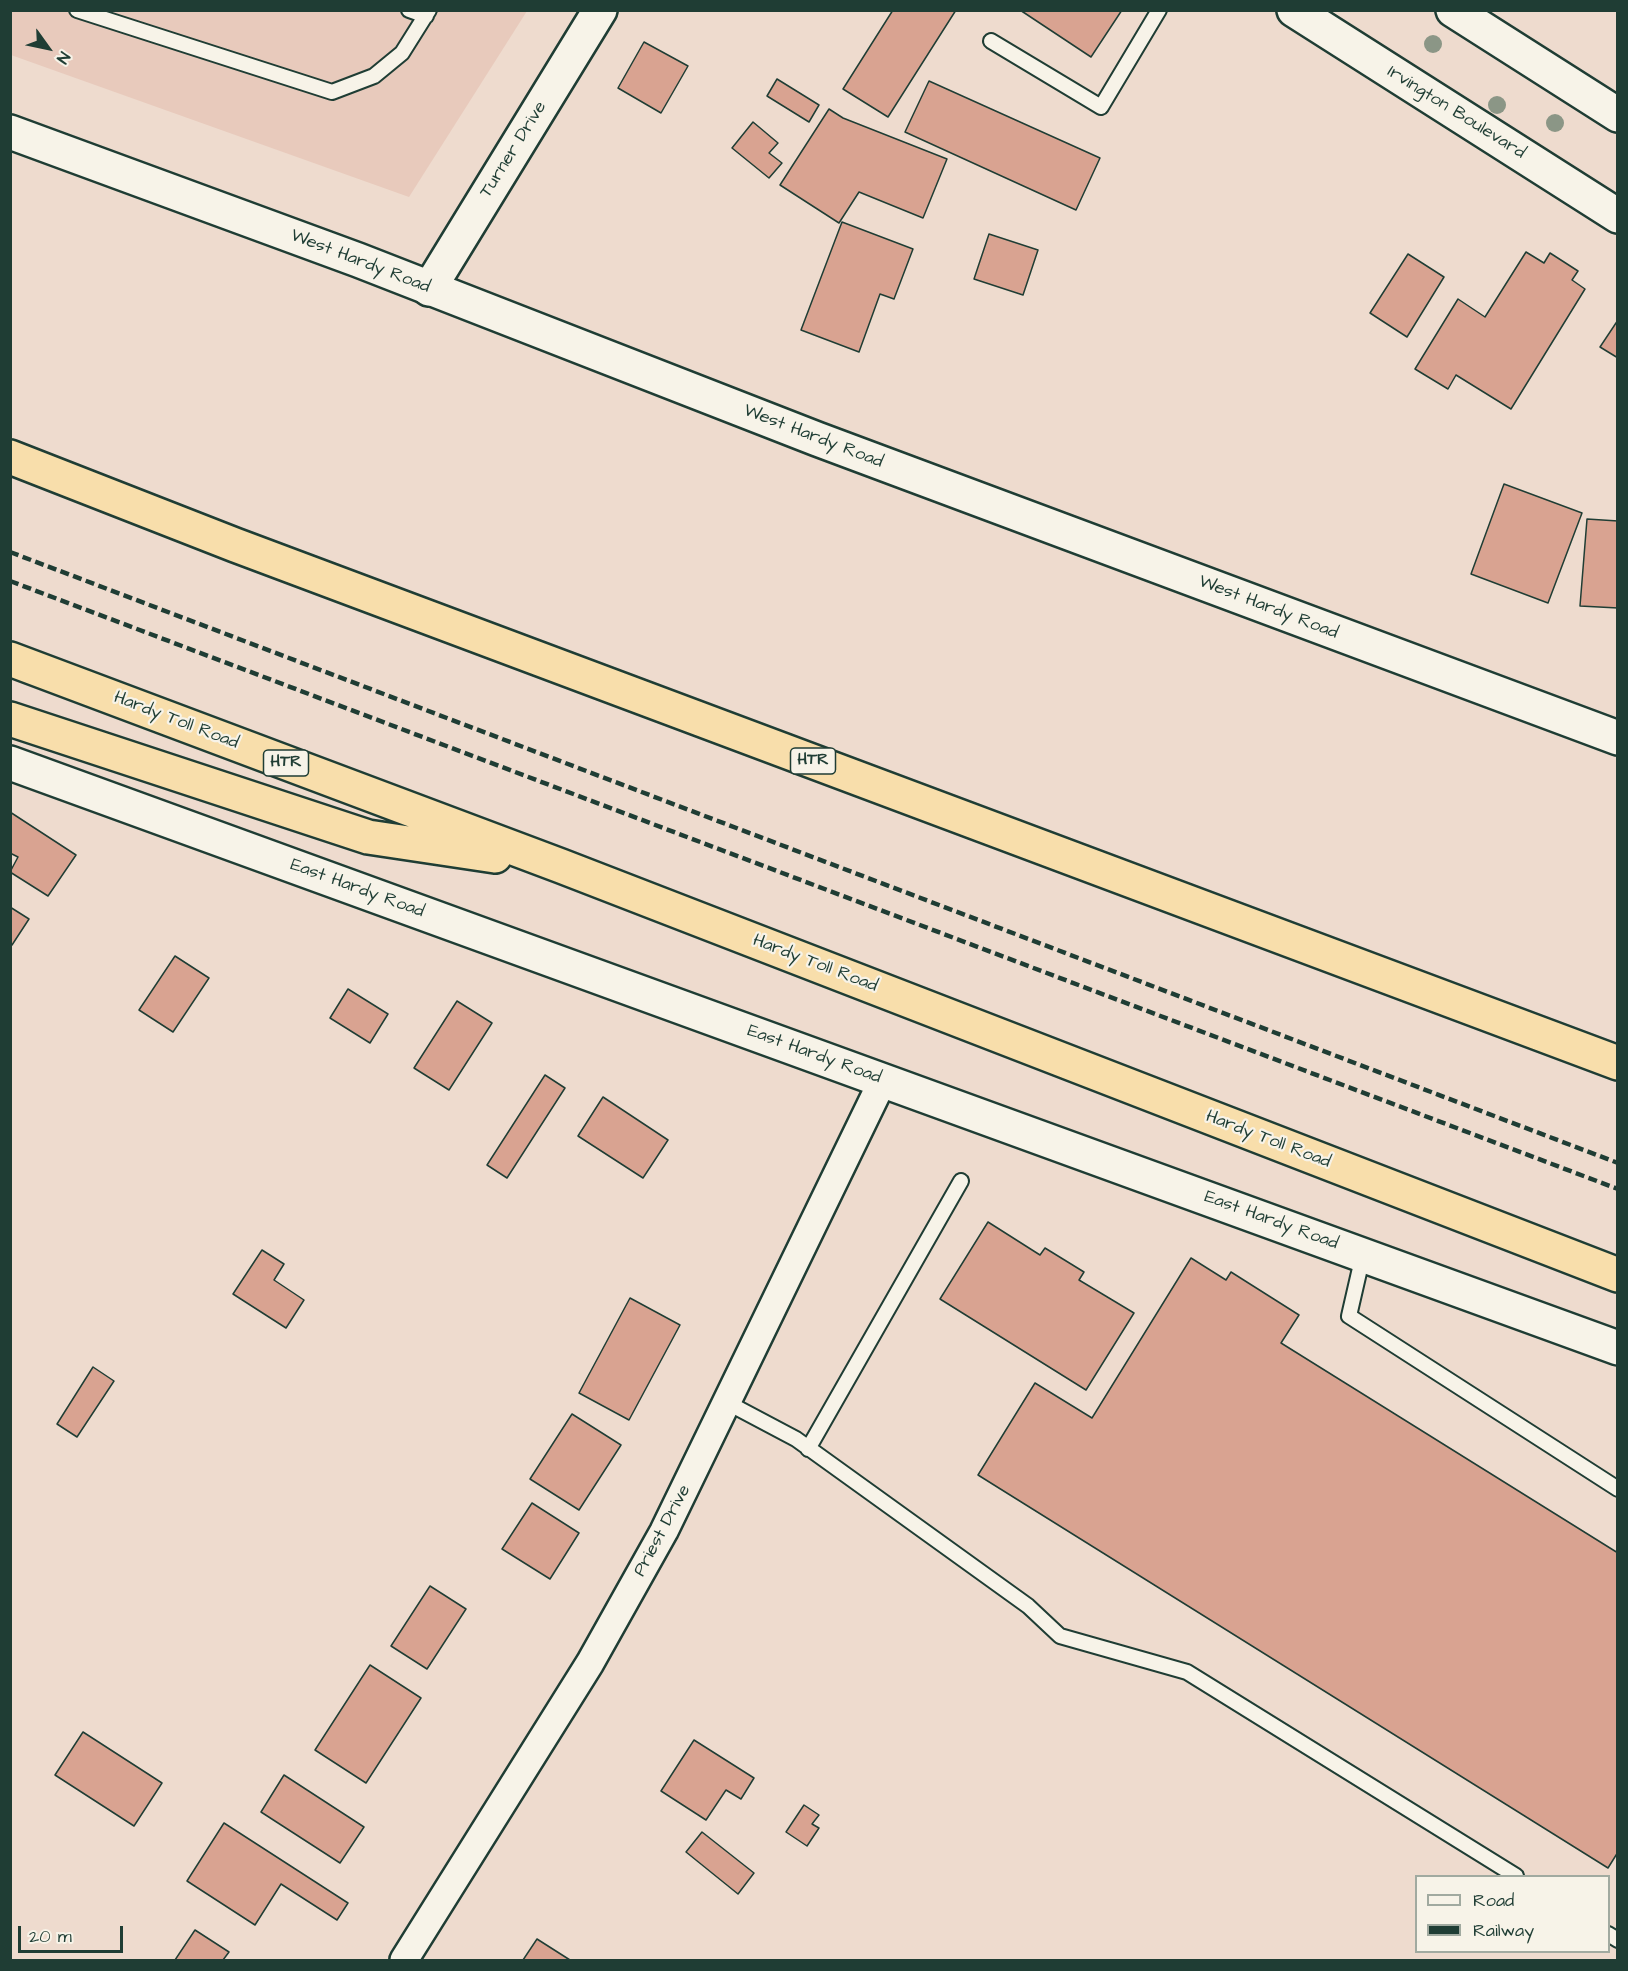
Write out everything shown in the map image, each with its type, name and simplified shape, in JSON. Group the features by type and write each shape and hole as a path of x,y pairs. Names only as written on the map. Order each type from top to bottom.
{"highway":[{"name":"HTR","path":"10,457 235,545 1617,1063"},
{"name":"Hardy Toll Road","path":"10,659 561,866 1617,1275"},
{"path":"10,719 368,837 561,866"}],"main road":[{"name":"Turner Drive","path":"429,289 600,10"},
{"name":"Irvington Boulevard","path":"1294,10 1617,216"},
{"path":"1453,10 1617,115"},
{"name":"West Hardy Road","path":"10,132 429,289 840,447 1617,738"},
{"name":"East Hardy Road","path":"10,763 1617,1348"}],"street":[{"name":"Priest Drive","path":"404,1960 590,1663 664,1531 883,1080"}],"lane":[{"path":"77,10 332,92 374,76 402,53 427,13 409,10"},
{"path":"991,41 1101,107 1159,10"},
{"path":"808,1449 961,1181"},
{"path":"1363,1255 1349,1316 1617,1490"},
{"path":"728,1403 796,1438 808,1449 1028,1606 1060,1636 1187,1672 1514,1875"}],"shaded area":[{"path":"11,11 527,11 409,197 11,55"}],"building":[{"path":"893,10 956,10 888,117 843,89"},
{"path":"1020,10 1122,10 1091,57"},
{"path":"644,42 688,66 661,113 618,88"},
{"path":"777,79 819,105 809,122 767,96"},
{"path":"929,81 1100,158 1076,210 905,132"},
{"path":"829,109 843,118 947,159 923,218 859,192 839,223 780,185"},
{"path":"753,122 778,143 769,153 782,163 769,178 732,148"},
{"path":"842,222 913,249 894,299 880,294 859,352 801,330"},
{"path":"989,234 1038,250 1023,295 974,279"},
{"path":"1526,252 1544,263 1550,253 1578,271 1572,280 1585,289 1511,409 1456,375 1448,389 1415,369 1458,299 1485,317"},
{"path":"1408,254 1444,277 1407,337 1370,313"},
{"path":"1618,320 1618,358 1600,347"},
{"path":"1504,484 1582,513 1548,603 1471,574"},
{"path":"1587,519 1618,521 1618,608 1580,606"},
{"path":"10,812 76,855 48,896 10,872 18,857 10,853"},
{"path":"10,907 29,919 12,945 10,945"},
{"path":"175,956 209,978 173,1032 139,1010"},
{"path":"348,989 388,1014 370,1043 330,1018"},
{"path":"457,1001 492,1023 449,1090 414,1068"},
{"path":"545,1075 565,1088 507,1178 487,1165"},
{"path":"603,1097 668,1140 643,1178 578,1136"},
{"path":"988,1222 1040,1255 1045,1248 1084,1272 1079,1280 1134,1313 1086,1390 940,1299"},
{"path":"262,1250 284,1264 274,1280 304,1300 286,1328 233,1294"},
{"path":"1191,1258 1226,1280 1231,1272 1299,1315 1281,1343 1618,1553 1618,1852 1608,1868 978,1475 1035,1383 1092,1418"},
{"path":"630,1298 680,1325 629,1420 579,1393"},
{"path":"93,1367 114,1381 77,1437 57,1424"},
{"path":"572,1414 621,1445 579,1510 530,1479"},
{"path":"532,1503 579,1533 550,1579 502,1549"},
{"path":"430,1586 466,1609 427,1669 391,1646"},
{"path":"370,1665 421,1698 366,1783 315,1750"},
{"path":"83,1732 162,1783 134,1826 55,1775"},
{"path":"694,1740 754,1778 741,1799 726,1790 706,1820 661,1791"},
{"path":"284,1775 364,1827 340,1863 261,1812"},
{"path":"804,1805 819,1815 812,1824 819,1828 807,1846 786,1832"},
{"path":"224,1823 348,1903 337,1920 281,1884 255,1925 187,1881"},
{"path":"702,1832 754,1873 738,1894 686,1852"},
{"path":"195,1930 229,1952 223,1960 175,1960"},
{"path":"537,1939 570,1960 523,1960"}],"railway":[{"path":"10,552 1618,1163"},
{"path":"10,581 1618,1189"}]}
